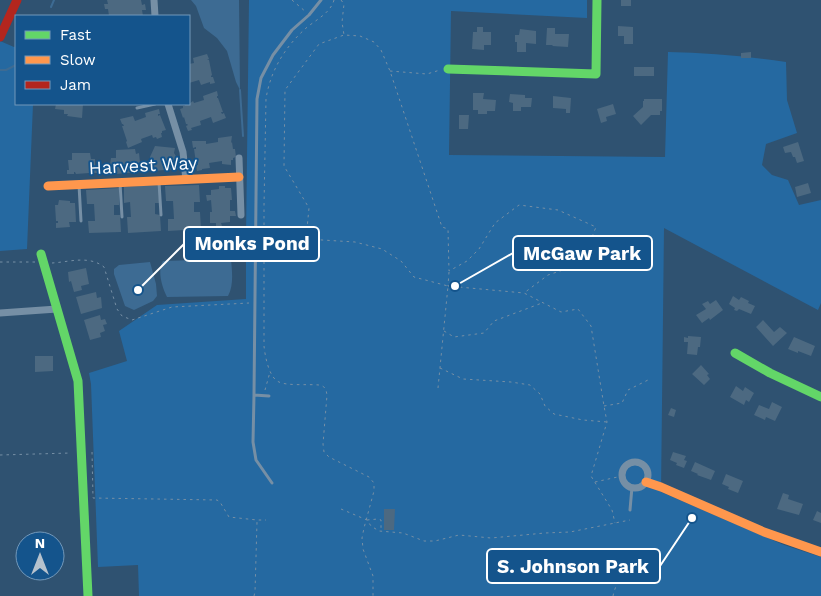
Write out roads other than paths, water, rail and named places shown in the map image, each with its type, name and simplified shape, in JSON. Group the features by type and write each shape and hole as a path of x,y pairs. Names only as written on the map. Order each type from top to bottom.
{"street":[{"path":"0,37 17,0"},
{"path":"154,0 155,15"},
{"path":"448,69 596,74 597,0"},
{"path":"168,105 183,152 186,180"},
{"path":"238,158 241,216"},
{"name":"Harvest Way","path":"48,186 239,177"},
{"path":"41,254 78,381 88,596"},
{"path":"0,313 57,309"},
{"path":"735,353 770,373 821,397"},
{"path":"631,463 640,463 646,469 646,482 640,487 632,487 625,483 622,476 623,472 631,463"},
{"path":"646,482 764,532 821,552"}],"lane":[{"path":"272,483 256,460 252,430 257,99 261,78 273,55 292,30 309,15 321,0"},
{"path":"137,108 151,105"},
{"path":"160,181 162,215"},
{"path":"120,183 122,217"},
{"path":"79,185 81,221"},
{"path":"254,395 269,396"},
{"path":"630,510 632,487"}],"waterway":[{"path":"51,7 54,0"},
{"path":"0,70 6,70 15,66"},
{"path":"240,90 243,136"}],"place":[{"name":"McGaw Park","path":"455,286"},
{"name":"Monks Pond","path":"138,290"},
{"name":"S. Johnson Park","path":"692,518"}]}
